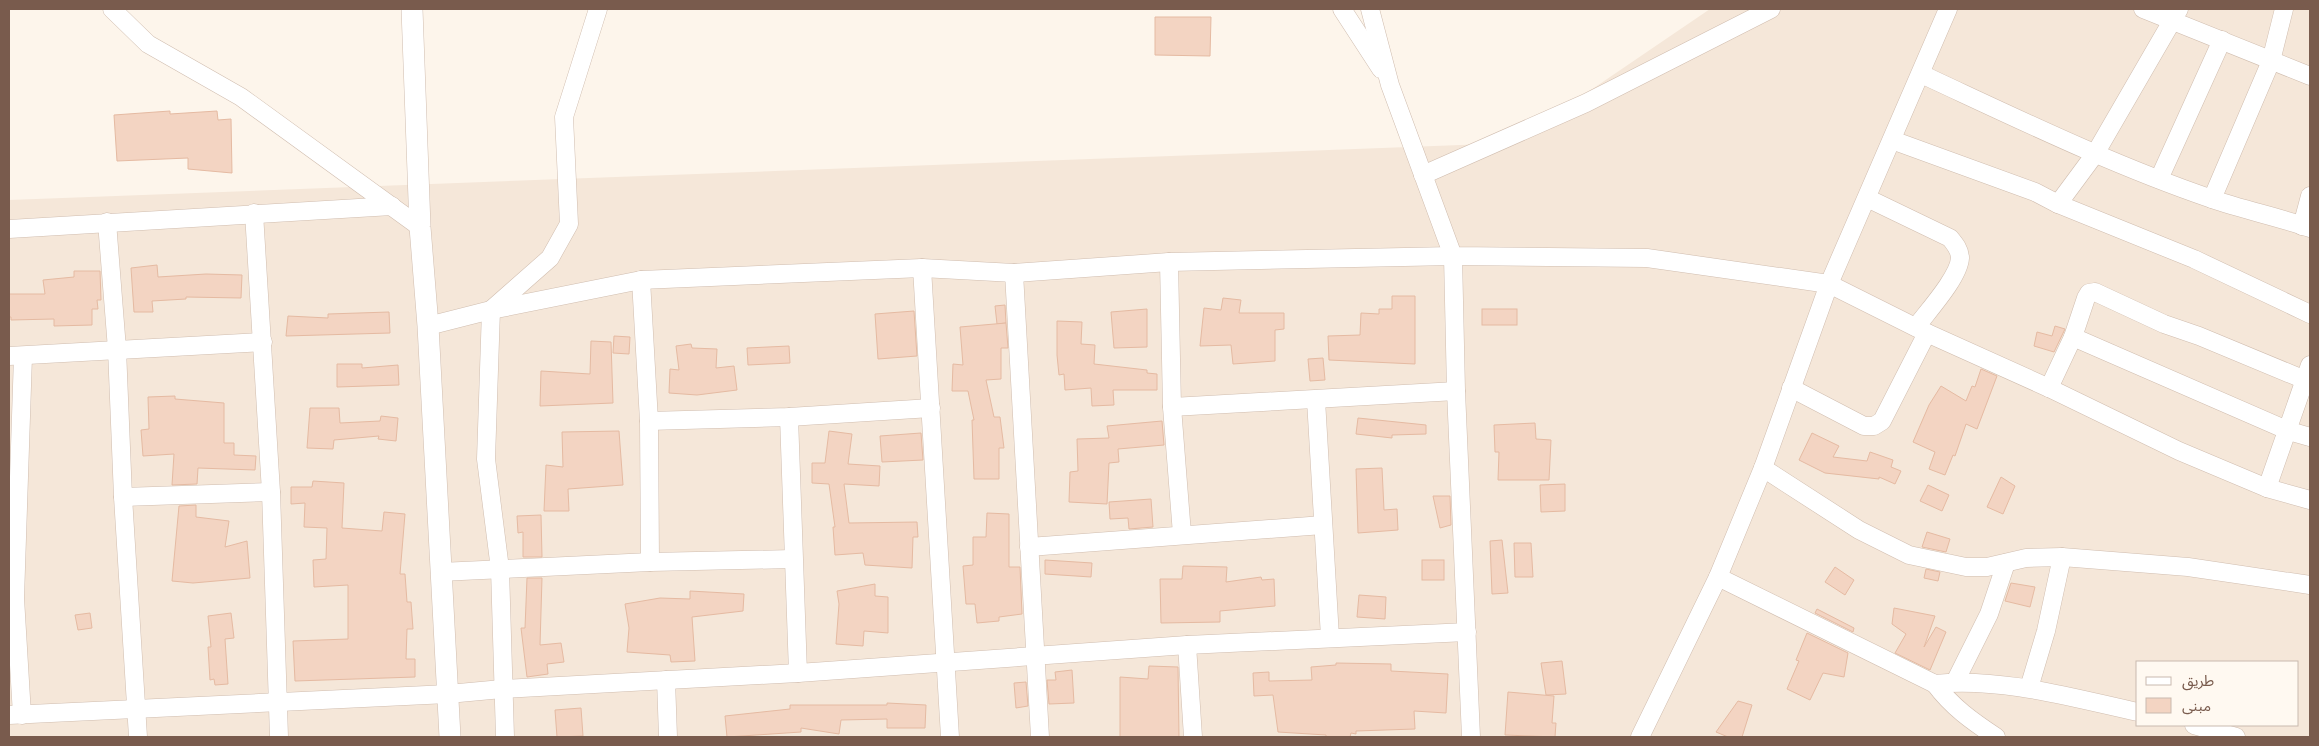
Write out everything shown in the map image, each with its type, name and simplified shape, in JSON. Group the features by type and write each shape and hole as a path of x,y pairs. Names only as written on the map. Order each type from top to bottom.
{"street":[{"path":"112,9 148,44 241,97 420,227"},
{"path":"412,9 420,227 428,326 450,737"},
{"path":"505,737 502,689 500,569 486,459 491,310 550,258 569,224 564,117 598,9"},
{"path":"1342,9 1390,84"},
{"path":"1370,9 1390,84 1453,256 1456,391 1471,737"},
{"path":"1423,175 1586,103 1771,9"},
{"path":"1640,737 1718,578 1763,468 1828,284 1948,9"},
{"path":"2143,9 2177,14 2222,40 2310,76"},
{"path":"2212,199 2271,61 2284,9"},
{"path":"2058,204 2095,154 2177,14"},
{"path":"2159,179 2222,40"},
{"path":"1921,74 2095,154 2212,199 2306,227 2310,196"},
{"path":"1892,140 2035,192 2058,204 2194,259 2310,314"},
{"path":"1791,388 1864,426 1874,426 1882,421 1922,330 1952,280 1960,257 1958,248 1950,238 1866,198"},
{"path":"9,229 392,206"},
{"path":"254,213 271,492 279,737"},
{"path":"107,222 117,349 123,497 138,737"},
{"path":"428,326 491,310 641,280 922,268 1014,273 1169,262 1453,256 1647,258 1828,284 2179,451 2267,488 2310,500"},
{"path":"1169,262 1172,407 1182,534"},
{"path":"922,268 950,737"},
{"path":"1014,273 1040,737"},
{"path":"641,280 649,421 650,562"},
{"path":"2049,388 2073,337 2086,298 2089,293 2095,292 2164,324 2309,376 2267,488"},
{"path":"2073,337 2289,431 2310,437"},
{"path":"263,342 16,356 12,598 16,715 448,694 502,689 798,673 1186,645 1467,632"},
{"path":"1172,407 1456,391"},
{"path":"1316,400 1330,637"},
{"path":"649,421 789,417 931,408"},
{"path":"789,417 798,673"},
{"path":"1763,468 1859,530 1909,554 1966,567 1988,567 2026,558 2062,557 2188,567 2310,585"},
{"path":"123,497 271,492"},
{"path":"1029,547 1323,524"},
{"path":"2029,688 2046,631 2062,557"},
{"path":"440,572 650,562 793,558"},
{"path":"1955,682 1989,614 2006,563"},
{"path":"1718,578 1935,684 1947,701 1960,713 1994,737"},
{"path":"1186,645 1193,737"},
{"path":"666,680 668,737"},
{"path":"1935,684 1955,682 2029,688 2136,712"},
{"path":"2198,726 2236,737"}],"shaded area":[{"path":"1710,9 2310,9 2310,737 9,737 9,200 1513,143"}],"building":[{"path":"1155,17 1211,17 1210,56 1155,55"},
{"path":"170,111 170,114 217,111 218,120 231,119 232,173 188,169 188,158 117,161 114,115"},
{"path":"157,265 158,277 206,274 242,275 241,298 186,297 186,299 152,301 153,312 134,312 131,268"},
{"path":"74,271 100,271 101,300 97,300 98,309 92,309 92,325 54,326 54,319 11,320 11,317 9,317 9,294 45,294 43,280 74,277"},
{"path":"1392,296 1415,296 1415,364 1329,360 1328,336 1360,335 1361,313 1379,314 1379,309 1392,309"},
{"path":"1223,298 1241,300 1239,313 1284,313 1284,329 1275,330 1275,361 1233,364 1231,345 1200,346 1204,308 1221,310"},
{"path":"1005,305 1006,323 997,324 995,306"},
{"path":"1147,309 1147,347 1114,348 1111,312"},
{"path":"1482,309 1517,309 1517,325 1482,325"},
{"path":"914,311 917,356 878,359 875,314"},
{"path":"389,312 390,333 286,336 288,316 328,318 328,314"},
{"path":"1057,321 1082,322 1081,344 1095,345 1094,364 1147,370 1147,373 1157,374 1157,390 1113,390 1114,405 1092,406 1091,388 1065,390 1064,374 1059,375"},
{"path":"1006,323 1008,348 1001,348 1001,379 986,380 994,417 1000,417 1004,448 999,448 999,479 974,479 972,420 974,420 968,391 952,391 953,364 963,365 960,327"},
{"path":"2055,326 2065,329 2054,352 2034,346 2037,332 2052,336"},
{"path":"614,336 630,337 629,354 613,353"},
{"path":"591,341 611,342 613,403 540,406 541,371 590,374"},
{"path":"691,344 692,348 717,349 716,368 734,366 737,390 697,395 669,393 670,369 679,370 676,346"},
{"path":"789,346 790,363 748,365 747,348"},
{"path":"1323,358 1325,380 1310,381 1308,359"},
{"path":"337,364 362,364 362,368 398,365 399,385 337,387"},
{"path":"1981,369 1997,376 1977,429 1966,424 1955,456 1953,455 1945,475 1929,469 1935,452 1913,442 1929,405 1941,386 1966,401 1972,386 1975,387"},
{"path":"175,396 175,399 224,403 224,443 234,443 234,455 256,456 255,470 198,468 197,484 172,485 174,454 143,456 141,430 149,429 148,397"},
{"path":"310,408 339,408 340,423 380,421 381,416 398,418 396,441 378,439 379,436 334,440 333,449 307,448"},
{"path":"1358,418 1426,425 1426,434 1392,435 1392,438 1356,434"},
{"path":"1162,421 1164,445 1118,449 1119,462 1109,463 1107,504 1069,502 1070,472 1078,471 1077,439 1109,438 1107,426"},
{"path":"1535,423 1536,439 1551,440 1549,480 1498,480 1499,452 1495,452 1494,425"},
{"path":"619,431 623,485 568,489 569,511 544,511 546,465 563,467 562,432"},
{"path":"829,431 852,434 848,464 880,466 879,486 844,484 849,523 917,522 918,537 913,537 912,568 865,565 863,553 835,555 833,527 835,527 829,484 812,483 812,463 825,463"},
{"path":"921,433 923,460 882,462 880,436"},
{"path":"1812,433 1839,446 1833,457 1867,461 1870,452 1893,460 1891,467 1901,471 1895,484 1879,477 1879,479 1825,473 1799,460"},
{"path":"1382,468 1384,510 1397,509 1398,530 1358,533 1356,469"},
{"path":"2001,477 2015,486 2003,514 1987,507"},
{"path":"313,481 344,483 342,528 382,531 384,512 405,514 400,574 405,574 407,602 411,602 413,629 407,629 406,659 415,659 415,677 295,681 293,641 348,639 348,585 314,587 313,560 326,559 327,528 304,527 305,503 291,504 291,487 312,487"},
{"path":"1565,484 1565,511 1541,512 1540,485"},
{"path":"1928,485 1949,495 1942,511 1920,501"},
{"path":"1433,496 1450,496 1451,525 1440,528"},
{"path":"1151,499 1153,527 1129,529 1128,518 1110,519 1109,502"},
{"path":"196,505 196,517 229,521 225,547 247,541 250,578 193,583 172,581 179,506"},
{"path":"987,513 1009,514 1009,567 1020,567 1022,614 999,617 999,621 977,623 975,604 966,604 963,566 973,565 973,537 986,537"},
{"path":"541,515 542,557 523,557 523,532 518,533 517,516"},
{"path":"1927,532 1950,539 1946,552 1922,547"},
{"path":"1502,540 1508,593 1492,594 1490,541"},
{"path":"1514,543 1531,543 1533,577 1515,577"},
{"path":"1045,560 1092,563 1091,577 1045,574"},
{"path":"1422,560 1444,560 1444,580 1422,580"},
{"path":"1183,566 1227,567 1226,582 1261,577 1262,580 1274,579 1275,606 1220,611 1220,622 1161,623 1160,579 1182,579"},
{"path":"1835,567 1854,580 1845,595 1825,582"},
{"path":"1926,569 1940,572 1938,581 1924,578"},
{"path":"527,578 542,578 540,645 561,643 564,662 547,664 548,674 527,677 521,628 525,628"},
{"path":"2011,583 2035,587 2030,607 2005,601"},
{"path":"875,584 875,596 888,597 888,633 864,631 863,646 836,644 839,604 837,591"},
{"path":"690,591 744,594 743,611 692,617 695,661 671,662 670,655 627,652 629,628 625,604 660,598 690,599"},
{"path":"1359,595 1386,597 1385,619 1357,617"},
{"path":"1894,608 1935,616 1924,647 1936,627 1946,632 1930,670 1895,653 1906,634 1892,624"},
{"path":"1817,609 1854,628 1853,632 1815,613"},
{"path":"90,613 92,628 78,630 75,615"},
{"path":"231,613 234,638 225,639 228,684 215,685 214,679 210,680 208,647 211,647 208,616"},
{"path":"1807,633 1848,653 1844,677 1823,673 1810,700 1787,689 1799,661 1796,660"},
{"path":"1562,661 1566,694 1546,695 1541,663"},
{"path":"1336,663 1391,664 1391,671 1448,674 1446,713 1414,711 1415,729 1356,731 1356,734 1351,733 1350,737 1326,737 1326,735 1278,732 1273,695 1254,696 1253,673 1269,672 1269,681 1312,680 1311,667 1336,665"},
{"path":"1149,666 1178,667 1179,737 1120,737 1120,677 1148,679"},
{"path":"1072,670 1074,703 1049,704 1047,680 1056,680 1055,672"},
{"path":"1026,682 1028,706 1016,708 1014,683"},
{"path":"1508,692 1554,696 1552,723 1556,723 1555,737 1505,735"},
{"path":"1738,701 1752,705 1742,737 1728,737 1716,732"},
{"path":"887,703 926,705 925,728 887,728 887,719 841,720 839,734 801,728 801,732 727,737 725,716 790,709 790,705 887,705"},
{"path":"581,708 583,736 557,737 555,710"}]}
